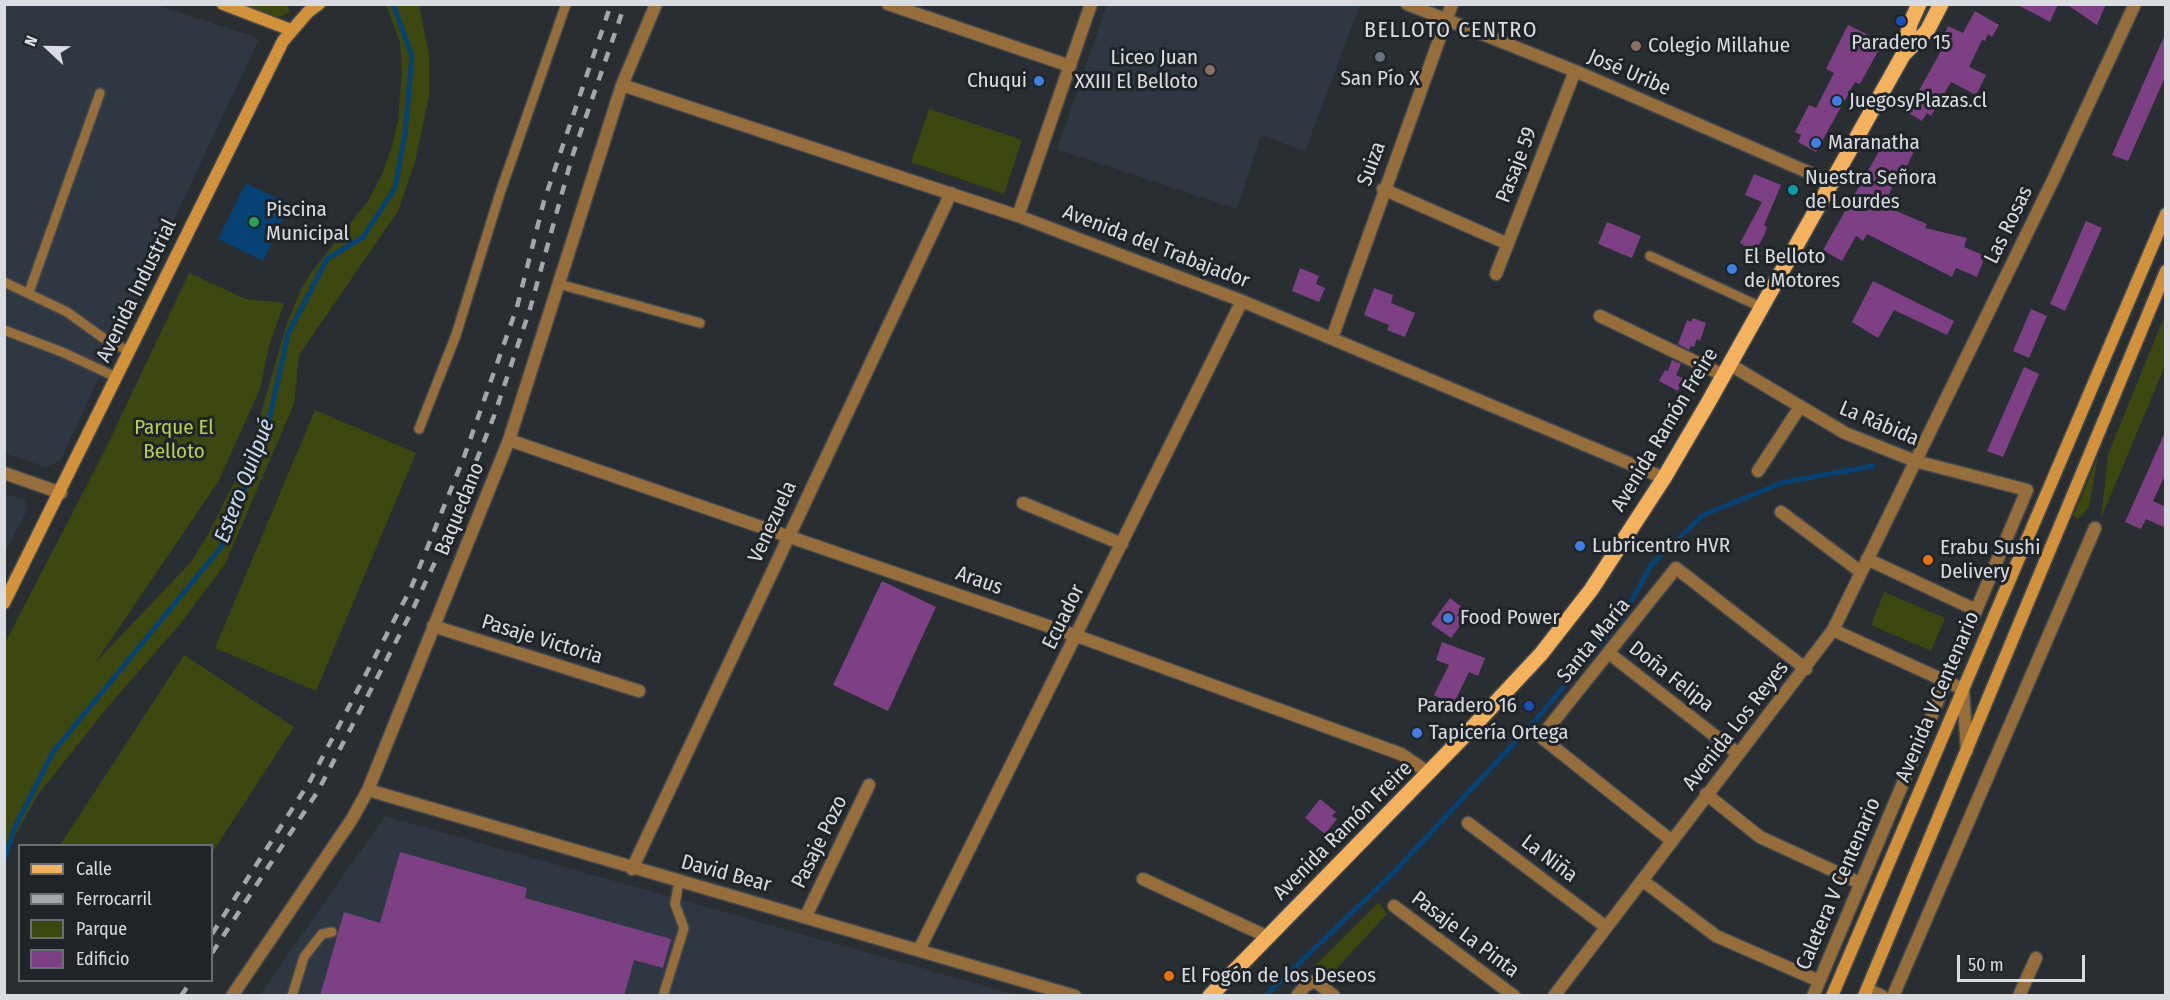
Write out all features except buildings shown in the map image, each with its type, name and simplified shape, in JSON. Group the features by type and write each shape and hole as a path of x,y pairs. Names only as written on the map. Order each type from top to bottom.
{"main road":[{"path":"223,4 291,30"},
{"name":"Avenida Ramón Freire","path":"1210,996 1429,773 1541,654 1591,590 1664,478 1833,183 1903,55 1910,24 1919,4"},
{"name":"Avenida Ramón Freire","path":"1903,55 1927,32 1941,4"},
{"name":"Avenida Industrial","path":"4,603 291,30 309,7"},
{"name":"Avenida V Centenario","path":"1832,996 2166,214"},
{"path":"1866,992 2166,271"}],"street":[{"name":"Baquedano","path":"232,996 352,819 368,790 509,440 622,85 656,4"},
{"path":"888,4 1070,66"},
{"path":"1018,216 1091,4"},
{"name":"José Uribe","path":"1407,4 1575,71 1833,183"},
{"name":"Suiza","path":"1332,338 1383,189 1452,4"},
{"name":"Las Rosas","path":"1916,461 2055,176 2135,4"},
{"name":"Pasaje 59","path":"1496,274 1575,71"},
{"name":"Avenida del Trabajador","path":"622,85 1018,216 1242,301 1664,478"},
{"path":"1383,189 1508,244"},
{"name":"Venezuela","path":"632,869 788,534 951,193"},
{"name":"Ecuador","path":"919,950 1242,301"},
{"name":"La Rábida","path":"1600,316 1726,369 1800,406 1845,433 1916,461 2027,490"},
{"path":"1758,471 1800,406"},
{"name":"Araus","path":"509,440 788,534 1077,636 1401,754 1429,773"},
{"name":"Avenida Los Reyes","path":"1554,996 1737,753 1806,669 1833,630 1916,461"},
{"path":"4,473 61,493"},
{"name":"Caletera V Centenario","path":"1813,996 2027,490"},
{"path":"1023,503 1122,544"},
{"path":"1781,512 1861,572"},
{"path":"1893,996 2095,528"},
{"path":"1867,559 1976,610"},
{"name":"Santa María","path":"1672,841 1541,737 1610,654 1676,568 1806,669"},
{"name":"Pasaje Victoria","path":"433,626 639,691"},
{"path":"1833,630 1963,689 1967,751"},
{"name":"Doña Felipa","path":"1610,654 1737,753"},
{"name":"Pasaje Pozo","path":"806,915 869,785"},
{"name":"David Bear","path":"368,790 632,869 806,915 1075,996"},
{"path":"1706,794 1760,837 1860,884"},
{"name":"La Niña","path":"1468,823 1606,927"},
{"path":"1143,879 1268,937"},
{"path":"1642,880 1716,936 1819,981"},
{"name":"Pasaje La Pinta","path":"1394,906 1514,996"},
{"path":"2019,996 2036,958"},
{"path":"1297,996 1305,986 1315,981 1334,996"},
{"path":"1866,992 1882,996"}],"lane":[{"path":"419,429 456,335 500,193 567,4"},
{"path":"29,292 100,93"},
{"path":"1650,256 1761,308"},
{"path":"4,282 67,312 106,340 129,351"},
{"path":"559,284 700,324"},
{"path":"4,330 63,352 116,377"},
{"path":"663,996 684,928 675,904 679,881"},
{"path":"292,996 304,957 322,934 332,932"}],"shaded area":[{"name":"Liceo Juan XXIII El Belloto","path":"1107,4 1360,5 1305,151 1261,135 1237,209 1057,149"},
{"path":"5,5 156,5 255,37 258,41 60,461 46,467 5,453"},
{"path":"5,494 25,500 27,510 5,553"},
{"path":"385,816 1016,995 259,996"}],"green space":[{"path":"241,5 286,5 291,12 279,17"},
{"name":"Parque El Belloto","path":"386,5 419,5 429,54 429,96 415,162 398,211 299,355 294,404 225,564 180,624 106,709 37,796 5,854 5,643 104,452 189,273 246,299 284,303 269,346 260,389 218,482 95,663 191,562 208,534 240,471 260,417 286,326 300,291 310,274 368,201 383,172 392,146 398,121 402,71 400,42"},
{"path":"929,109 1022,140 1004,194 911,162"},
{"path":"2165,315 2165,366 2101,518 2108,454"},
{"path":"315,410 416,453 316,691 215,648"},
{"path":"2098,457 2089,507 2078,519 2073,516"},
{"path":"1884,592 1945,618 1931,651 1871,625"},
{"path":"184,655 294,727 213,851 213,844 61,844"},
{"path":"1379,902 1387,914 1327,979 1313,968"}],"water":[{"name":"Piscina Municipal","path":"246,183 290,205 263,261 218,239"}],"waterway":[{"name":"Estero Quilpué","path":"4,860 14,829 53,752 221,547 265,439 288,334 327,259 363,237 395,188 405,133 412,56 393,4"},
{"path":"1265,996 1393,873 1533,723 1622,618 1651,565 1703,515 1784,482 1873,466"}],"railway":[{"path":"213,932 310,781 411,588 464,457 517,307 544,201 611,4"},
{"path":"213,951 318,791 413,609 444,543 494,416 530,309 572,157 625,4"},
{"path":"181,996 191,982"}],"place":[{"name":"Paradero 15","path":"1901,21"},
{"name":"Colegio Millahue","path":"1636,46"},
{"name":"San Pío X","path":"1380,57"},
{"name":"Liceo Juan XXIII El Belloto","path":"1210,70"},
{"name":"Chuqui","path":"1039,81"},
{"name":"JuegosyPlazas.cl","path":"1837,101"},
{"name":"Maranatha","path":"1816,143"},
{"name":"Nuestra Señora de Lourdes","path":"1793,190"},
{"name":"Piscina Municipal","path":"254,222"},
{"name":"El Belloto de Motores","path":"1732,269"},
{"name":"Lubricentro HVR","path":"1580,546"},
{"name":"Erabu Sushi Delivery","path":"1928,560"},
{"name":"Food Power","path":"1448,618"},
{"name":"Paradero 16","path":"1529,706"},
{"name":"Tapicería Ortega","path":"1417,733"},
{"name":"El Fogón de los Deseos","path":"1169,976"}],"district":[{"name":"BELLOTO CENTRO","path":"1451,31"}]}
